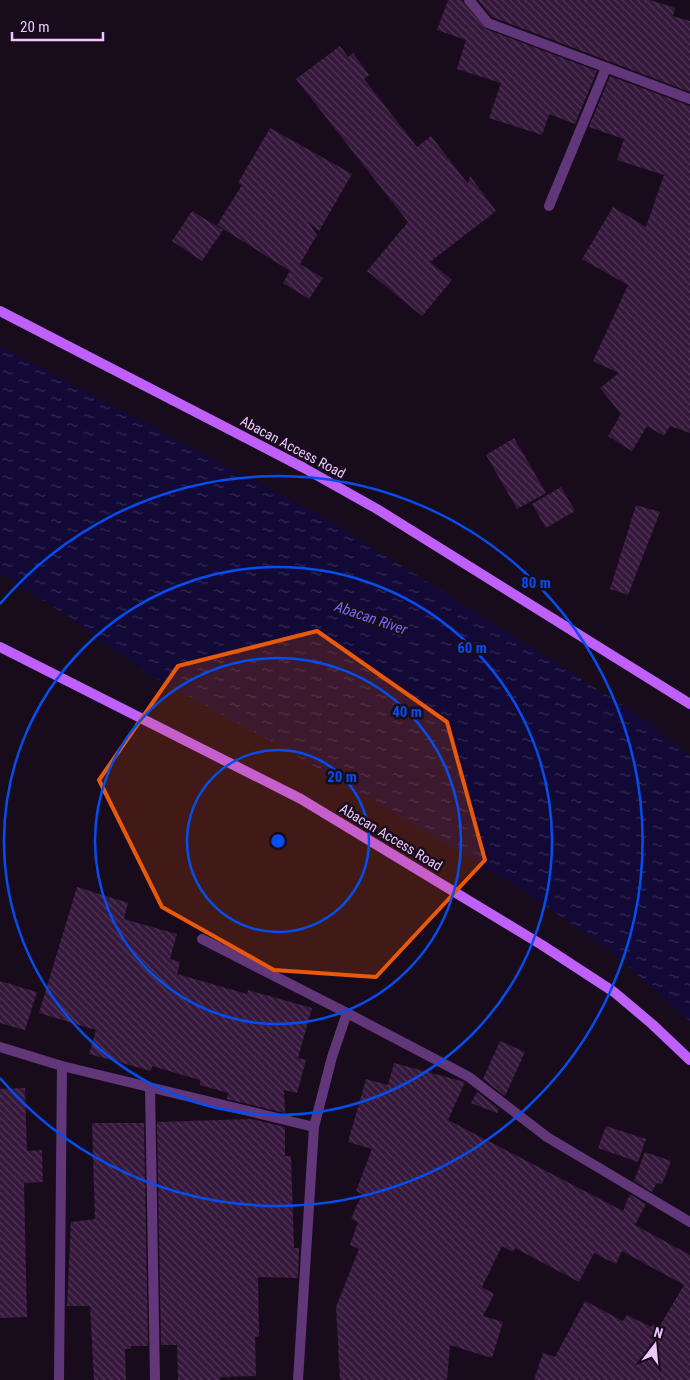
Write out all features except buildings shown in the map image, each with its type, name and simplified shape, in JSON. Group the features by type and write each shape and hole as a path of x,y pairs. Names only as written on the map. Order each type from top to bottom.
{"street":[{"path":"468,0 488,23 690,99"},
{"path":"549,206 606,68"},
{"name":"Abacan Access Road","path":"0,311 304,468 377,509 690,704"},
{"name":"Abacan Access Road","path":"0,648 301,799 542,945 614,992 690,1060"},
{"path":"202,939 468,1077 547,1137 690,1222"},
{"path":"298,1380 314,1127 332,1057 347,1013"},
{"path":"0,1046 62,1066 314,1127"},
{"path":"59,1380 62,1066"},
{"path":"150,1088 155,1380"}],"highlighted area":[{"path":"317,631 447,722 485,860 376,977 274,970 162,907 99,780 178,666"}],"water":[{"name":"Abacan River","path":"0,346 329,520 634,712 690,755 690,1021 611,952 526,892 285,749 144,672 72,619 0,573"}]}
